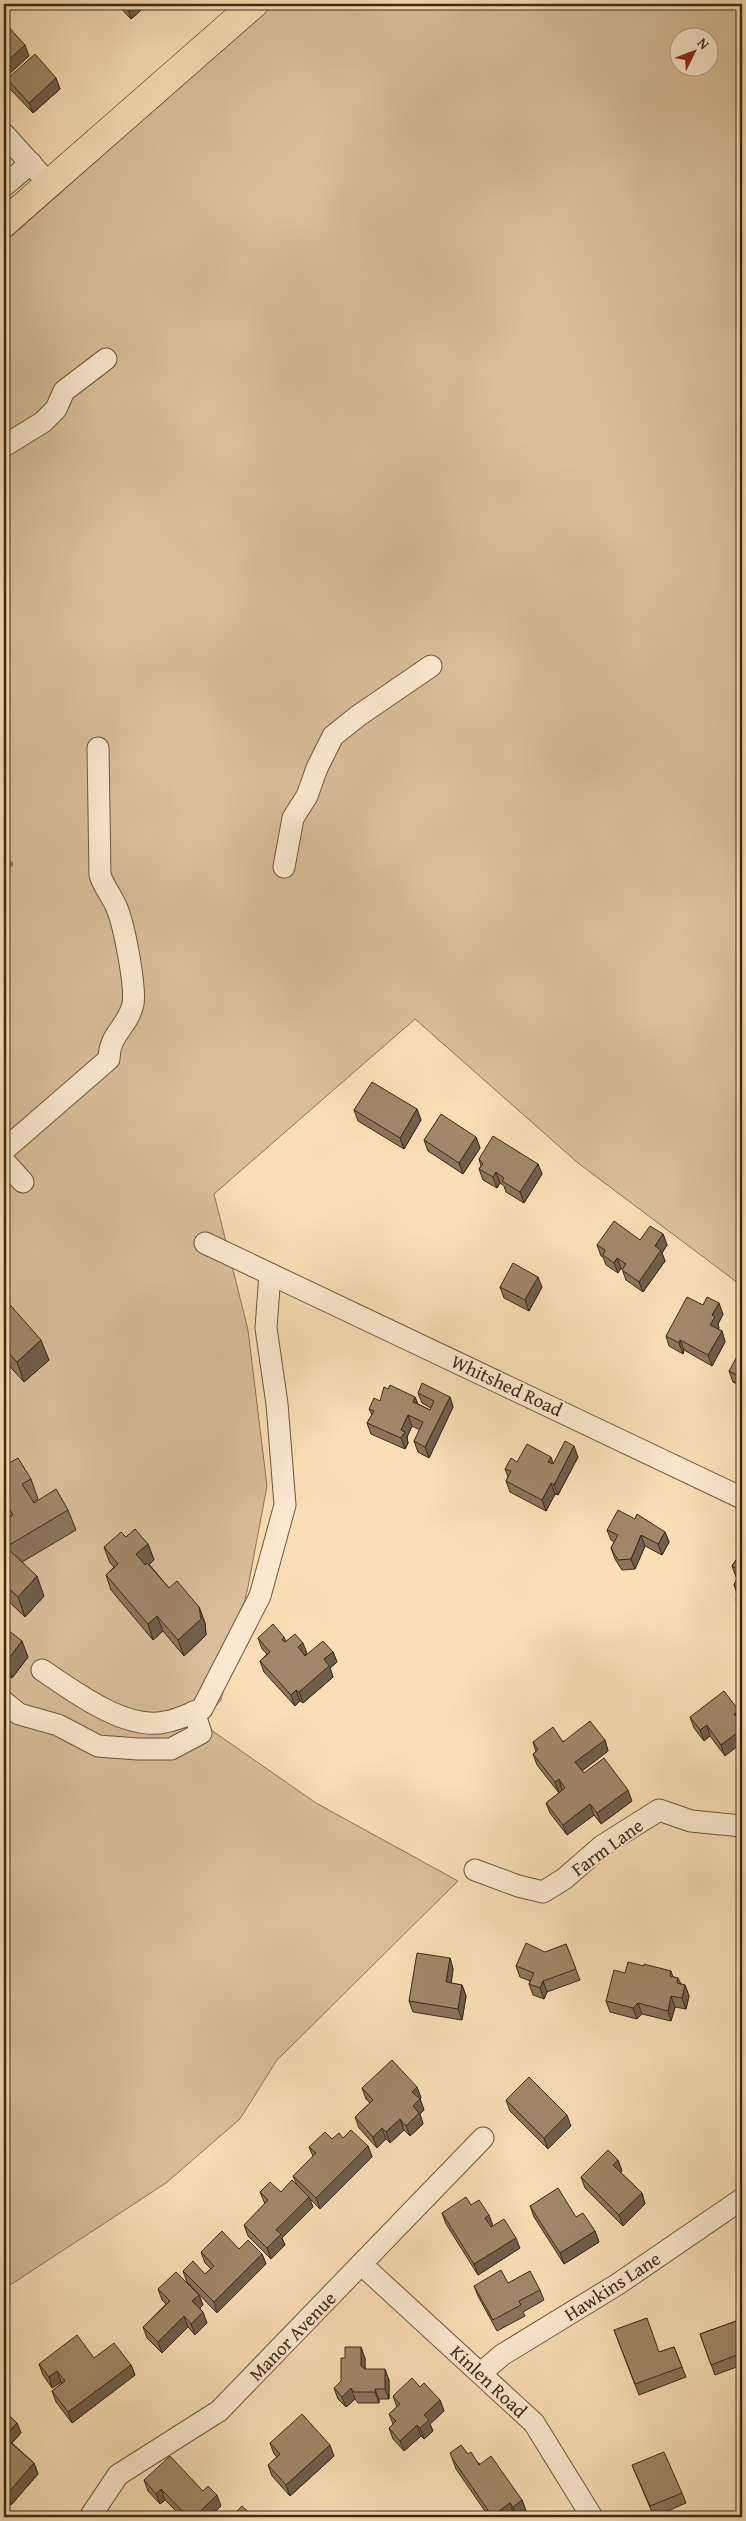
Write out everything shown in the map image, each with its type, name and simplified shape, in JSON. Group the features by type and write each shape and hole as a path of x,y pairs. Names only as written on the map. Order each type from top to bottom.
{"main road":[{"path":"4,223 254,4"}],"street":[{"path":"4,134 49,184"},
{"path":"4,186 31,163"},
{"path":"4,446 43,422 56,409 64,391 106,359"},
{"path":"284,867 293,818 307,796 317,768 333,736 358,716 432,666"},
{"path":"4,1150 109,1059 109,1046 130,1013 133,1002 134,981 116,906 105,888 100,875 98,748"},
{"path":"4,1161 23,1182"},
{"name":"Whitshed Road","path":"205,1243 742,1498"},
{"path":"4,1702 19,1714 58,1725 98,1746 171,1749 201,1733 198,1710 260,1596 285,1505 277,1404 266,1328 270,1274"},
{"path":"42,1670 91,1702 135,1721 164,1723 198,1710"},
{"name":"Farm Lane","path":"475,1870 518,1886 543,1892 564,1879 602,1846 659,1810 673,1813 691,1821 742,1826"},
{"name":"Manor Avenue","path":"90,2517 118,2475 219,2411 483,2138"},
{"name":"Hawkins Lane","path":"481,2372 502,2355 618,2284 742,2199"},
{"name":"Kinlen Road","path":"361,2264 481,2372 534,2423 592,2517"}],"shaded area":[{"path":"273,4 742,4 742,1286 578,1163 415,1019 214,1194 248,1330 267,1486 248,1587 221,1700 201,1723 316,1803 458,1881 277,2060 240,2119 166,2183 4,2289 4,243"}],"building":[{"path":"123,4 133,4 128,8"},
{"path":"6,24 25,45 4,64 4,25"},
{"path":"35,54 56,78 29,103 7,79"},
{"path":"372,1082 417,1109 400,1138 354,1110"},
{"path":"441,1114 476,1137 459,1163 424,1140"},
{"path":"493,1136 538,1164 520,1192 502,1181 504,1178 496,1172 493,1177 479,1169 483,1164 479,1159"},
{"path":"614,1221 640,1240 650,1226 663,1234 655,1246 661,1250 639,1282 622,1270 626,1264 617,1258 614,1263 603,1255 605,1250 597,1245"},
{"path":"513,1263 538,1277 525,1300 500,1287"},
{"path":"687,1297 703,1305 707,1297 719,1303 712,1315 715,1317 710,1325 722,1331 708,1355 680,1340 679,1343 666,1336"},
{"path":"4,1298 41,1340 17,1362 4,1348"},
{"path":"742,1354 742,1385 736,1381 739,1376 729,1371 738,1355"},
{"path":"422,1383 450,1397 425,1447 414,1441 423,1422 408,1415 401,1430 405,1432 401,1438 367,1423 374,1411 369,1409 374,1398 380,1401 384,1387 388,1389 390,1385 415,1397 413,1402 430,1410 434,1401 418,1393"},
{"path":"565,1441 574,1446 554,1485 551,1483 542,1500 506,1481 511,1471 505,1469 511,1458 517,1462 527,1444 551,1457 548,1462 553,1464"},
{"path":"18,1458 31,1479 22,1484 34,1503 56,1489 68,1510 6,1547 37,1576 18,1597 4,1584 4,1520 13,1515 4,1500 4,1466"},
{"path":"618,1510 635,1519 637,1514 665,1532 658,1544 641,1535 631,1559 618,1560 611,1548 618,1535 607,1530"},
{"path":"135,1529 148,1544 136,1554 145,1565 147,1563 169,1588 177,1581 199,1607 201,1619 178,1640 157,1616 148,1624 106,1575 118,1564 104,1547 121,1532 126,1537"},
{"path":"741,1545 742,1589 734,1585 741,1571 732,1566 741,1553"},
{"path":"742,1589 742,1603 736,1600"},
{"path":"273,1624 284,1637 282,1640 285,1642 295,1634 303,1643 298,1647 305,1656 323,1641 333,1652 324,1659 329,1666 299,1692 296,1690 291,1695 260,1661 270,1652 258,1638"},
{"path":"4,1627 22,1641 6,1662 4,1660"},
{"path":"724,1691 739,1711 734,1714 742,1724 742,1729 721,1745 707,1725 700,1730 690,1717"},
{"path":"590,1721 605,1740 575,1762 584,1773 604,1758 628,1790 597,1813 590,1804 563,1825 546,1803 565,1788 559,1779 555,1782 533,1754 538,1750 533,1742 553,1727 563,1742"},
{"path":"526,1943 545,1952 566,1944 576,1969 543,1981 540,1988 529,1984 534,1973 516,1966"},
{"path":"417,1953 450,1958 446,1982 462,1985 458,2009 409,2001"},
{"path":"628,1962 671,1971 670,1976 678,1978 677,1983 685,1985 682,1998 671,1996 668,2011 638,2003 633,2008 606,2001 614,1970 625,1973"},
{"path":"392,2060 417,2087 412,2092 420,2099 413,2106 419,2113 406,2126 400,2119 386,2132 382,2128 373,2137 355,2117 373,2100 362,2088"},
{"path":"529,2077 567,2115 544,2138 506,2100"},
{"path":"351,2130 368,2146 316,2198 293,2176 316,2153 309,2147 325,2132 332,2139 339,2133 343,2138"},
{"path":"608,2150 618,2160 613,2165 642,2193 619,2215 581,2177"},
{"path":"292,2180 309,2197 276,2230 281,2234 267,2248 244,2225 268,2200 260,2192 270,2182 281,2192"},
{"path":"558,2188 576,2217 583,2213 595,2231 560,2253 530,2206"},
{"path":"466,2197 471,2205 479,2200 489,2215 485,2218 491,2227 504,2219 516,2238 474,2264 442,2213"},
{"path":"222,2231 239,2249 248,2240 262,2254 214,2302 183,2271 193,2261 205,2274 214,2266 201,2252"},
{"path":"501,2270 508,2283 530,2271 540,2290 519,2301 521,2305 493,2320 474,2286"},
{"path":"176,2272 199,2295 192,2301 203,2312 191,2324 184,2316 158,2342 143,2327 170,2301 158,2289"},
{"path":"647,2318 659,2352 674,2347 682,2367 635,2384 614,2330"},
{"path":"742,2319 742,2353 711,2365 700,2334"},
{"path":"77,2335 94,2358 114,2343 131,2365 68,2412 52,2391 65,2381 57,2371 49,2377 39,2364"},
{"path":"345,2347 361,2347 361,2366 365,2369 385,2369 385,2389 375,2389 375,2392 354,2392 351,2388 342,2397 334,2388 341,2381 341,2358 345,2358"},
{"path":"412,2378 420,2387 424,2383 440,2400 424,2415 429,2420 420,2428 417,2425 400,2441 389,2428 396,2421 389,2414 400,2404 393,2396"},
{"path":"4,2411 17,2423 4,2437"},
{"path":"302,2414 330,2445 286,2485 268,2465 280,2454 270,2443"},
{"path":"4,2437 34,2463 7,2494 4,2492"},
{"path":"461,2445 468,2454 471,2452 479,2465 491,2456 522,2500 513,2507 510,2503 492,2516 452,2458 450,2453"},
{"path":"664,2452 682,2493 650,2506 632,2465"},
{"path":"170,2456 203,2491 208,2486 217,2495 194,2517 188,2517 161,2489 156,2494 144,2480"},
{"path":"242,2506 254,2517 231,2517"},
{"path":"214,2509 222,2517 207,2517"}],"waterway":[{"path":"4,868 10,864"}]}
